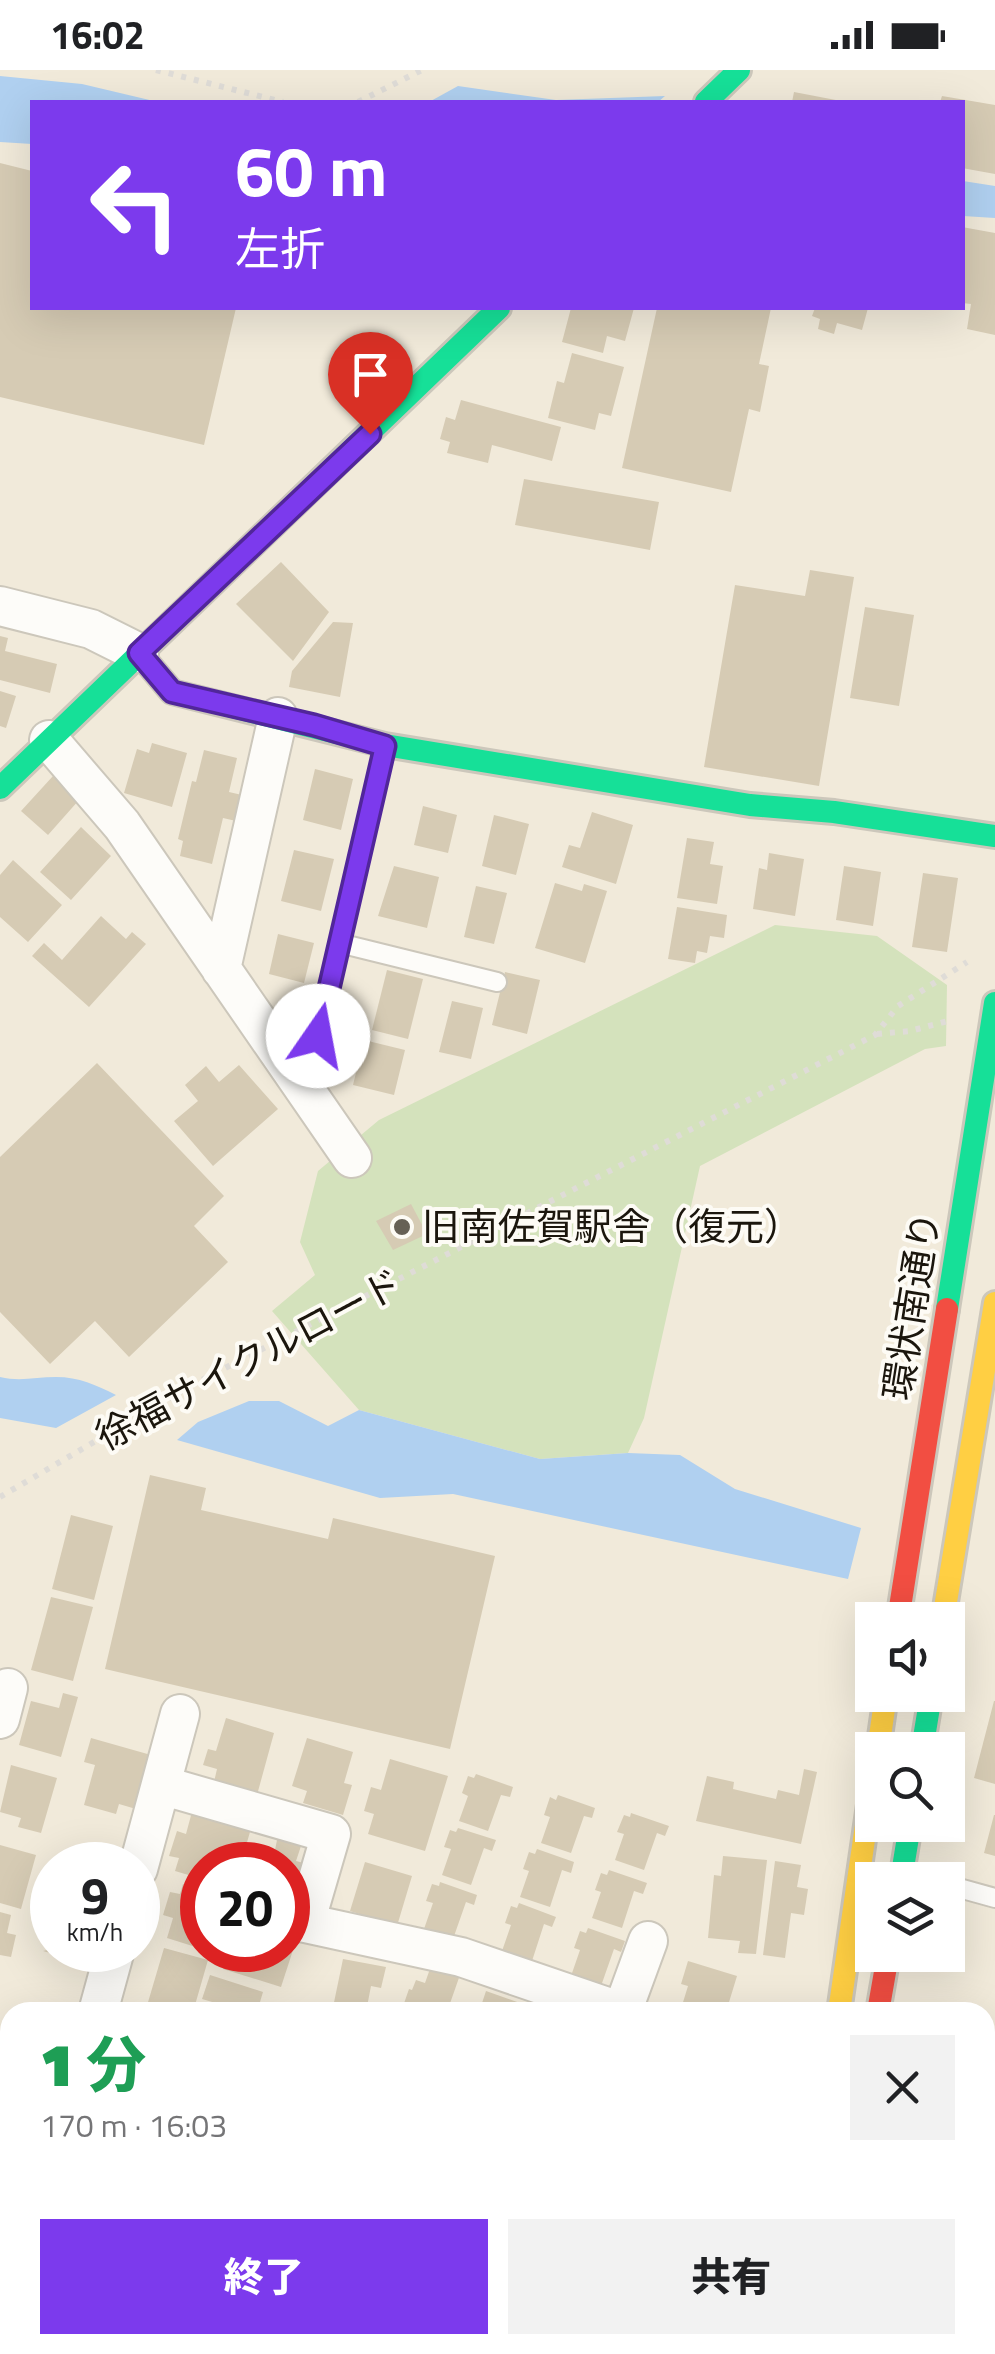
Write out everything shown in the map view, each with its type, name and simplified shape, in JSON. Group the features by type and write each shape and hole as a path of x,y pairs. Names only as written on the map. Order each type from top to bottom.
{"main road":[{"path":"708,100 739,70"},
{"path":"5,775 50,740 497,310"},
{"path":"139,653 172,692 385,746 750,805 834,812 995,836"},
{"name":"環状南通り","path":"901,1602 995,1004"},
{"path":"946,1602 995,1303"},
{"path":"840,2002 864,1842"},
{"path":"880,2002 885,1972"}],"street":[{"path":"0,606 91,629 139,653"},
{"path":"221,969 278,717"},
{"path":"50,740 122,825 352,1158"},
{"path":"145,1842 180,1714"},
{"path":"161,1784 331,1834 305,1922 461,1957 593,2002"},
{"path":"626,2002 648,1941"},
{"path":"101,2002 110,1972"}],"lane":[{"path":"293,1073 318,1036 385,746"},
{"path":"339,943 497,982"},
{"path":"965,1890 995,1898"}],"path":[{"path":"156,70 275,100"},
{"path":"362,100 422,70"},
{"name":"徐福サイクルロード","path":"0,1497 188,1387 876,1034 898,1006 967,962"},
{"path":"876,1034 910,1031 958,1018"}],"green space":[{"path":"775,925 877,936 947,985 946,1046 925,1049 700,1166 644,1418 628,1453 540,1459 359,1410 272,1311 315,1275 300,1242 318,1171 379,1120"}],"water":[{"path":"0,76 82,84 150,100 30,100 30,144 0,142"},
{"path":"458,86 556,100 433,100"},
{"path":"665,96 660,100 556,100"},
{"path":"965,181 995,186 995,218 965,216"},
{"path":"0,1377 72,1378 116,1395 56,1428 0,1418"},
{"path":"249,1401 279,1401 328,1426 359,1410 540,1459 628,1453 680,1455 735,1489 861,1528 848,1579 453,1494 380,1498 177,1440 198,1422"}],"building":[{"path":"794,92 836,100 792,100"},
{"path":"942,96 995,105 995,174 965,169 965,100 941,100"},
{"path":"0,163 30,170 30,310 236,310 204,445 0,397"},
{"path":"965,228 995,233 995,335 967,329 971,304 965,303"},
{"path":"570,310 633,310 625,341 607,336 603,353 562,342"},
{"path":"657,310 771,310 759,364 769,366 760,412 749,409 731,492 622,468"},
{"path":"814,310 867,310 862,330 837,323 834,334 818,329 820,319 812,316"},
{"path":"572,353 624,367 611,416 599,413 595,430 548,418 557,381 564,383"},
{"path":"461,400 561,427 552,461 492,445 488,463 447,453 450,442 440,439 446,417 455,420"},
{"path":"524,479 659,502 650,550 515,525"},
{"path":"281,562 329,612 293,661 236,604"},
{"path":"810,570 854,577 819,786 704,767 735,585 805,596"},
{"path":"865,607 914,615 899,706 850,698"},
{"path":"333,622 353,623 340,697 289,687 292,671"},
{"path":"0,636 8,638 5,651 57,664 50,693 0,680"},
{"path":"0,691 16,696 6,728 0,726"},
{"path":"152,743 187,753 172,807 124,793 137,749 149,753"},
{"path":"204,750 237,758 229,792 242,795 236,821 223,818 212,864 180,856 183,841 178,839"},
{"path":"315,769 353,779 341,830 303,820"},
{"path":"53,776 79,800 48,835 21,811"},
{"path":"423,806 457,815 448,853 414,845"},
{"path":"592,812 633,825 616,884 562,867 569,845 580,848"},
{"path":"494,815 529,824 516,875 482,866"},
{"path":"81,827 111,856 71,900 40,872"},
{"path":"687,838 714,842 710,864 723,866 717,904 677,898"},
{"path":"294,850 334,859 321,911 281,901"},
{"path":"769,853 804,859 795,916 753,909 759,868 767,870"},
{"path":"13,860 62,905 28,942 0,917 0,875"},
{"path":"394,866 439,877 427,928 378,916"},
{"path":"844,866 881,872 873,926 836,920"},
{"path":"923,873 958,878 947,952 912,947"},
{"path":"555,883 582,891 584,884 607,891 585,963 535,948"},
{"path":"476,886 507,893 494,944 464,937"},
{"path":"677,907 727,915 724,938 710,936 707,953 697,951 695,963 668,959"},
{"path":"101,916 126,939 132,932 146,944 89,1007 32,956 44,943 62,960"},
{"path":"278,934 314,943 304,983 269,974"},
{"path":"387,970 423,979 408,1039 372,1030"},
{"path":"505,972 540,980 527,1034 492,1025"},
{"path":"452,1001 483,1008 471,1059 439,1052"},
{"path":"364,1040 405,1050 394,1095 353,1085"},
{"path":"97,1063 224,1196 194,1226 228,1262 129,1357 95,1321 50,1364 0,1312 0,1157"},
{"path":"239,1065 278,1109 213,1166 174,1121 198,1101 185,1085 206,1066 219,1082"},
{"name":"旧南佐賀駅舎（復元）","path":"411,1204 427,1234 393,1250 376,1221"},
{"path":"150,1475 206,1488 201,1510 328,1539 333,1518 495,1556 450,1749 105,1669"},
{"path":"71,1515 113,1526 94,1600 52,1589"},
{"path":"51,1597 93,1607 73,1681 31,1670"},
{"path":"63,1693 78,1697 61,1757 19,1745 31,1701 59,1708"},
{"path":"995,1701 995,1784 974,1778"},
{"path":"226,1718 274,1733 257,1795 214,1782 217,1769 203,1765 208,1749 216,1751"},
{"path":"91,1738 151,1755 136,1809 119,1804 116,1814 84,1805 95,1765 84,1762"},
{"path":"307,1738 353,1752 344,1783 352,1785 343,1815 303,1803 307,1791 292,1786"},
{"path":"390,1759 448,1776 425,1851 368,1834 374,1814 364,1811 371,1787 381,1790"},
{"path":"11,1765 57,1778 41,1833 18,1827 21,1818 0,1812"},
{"path":"804,1769 817,1772 801,1844 696,1821 707,1776 734,1782 733,1789 776,1799 778,1790 799,1795"},
{"path":"476,1774 513,1787 510,1797 501,1795 488,1831 459,1821 468,1796 462,1793 468,1776 474,1778"},
{"path":"558,1795 595,1808 592,1818 584,1816 571,1853 541,1843 550,1817 544,1815 550,1797 556,1800"},
{"path":"193,1808 252,1825 247,1842 180,1842 180,1872 175,1871 179,1858 169,1856 177,1831 186,1834"},
{"path":"631,1813 669,1826 665,1836 657,1833 644,1870 615,1860 624,1834 617,1832 624,1815 630,1817"},
{"path":"995,1815 995,1856 984,1853"},
{"path":"458,1828 496,1840 492,1851 484,1848 471,1885 442,1875 451,1849 444,1847 450,1830 456,1832"},
{"path":"279,1830 304,1837 302,1842 277,1842"},
{"path":"0,1845 30,1853 30,1877 21,1909 0,1903"},
{"path":"537,1849 574,1862 571,1873 562,1870 550,1907 520,1897 529,1871 523,1869 529,1852 535,1854"},
{"path":"723,1856 767,1860 756,1954 738,1953 740,1941 708,1938 714,1875 721,1876"},
{"path":"775,1861 801,1865 797,1887 808,1889 804,1915 791,1913 785,1958 763,1955"},
{"path":"365,1862 412,1876 397,1926 350,1911"},
{"path":"609,1870 647,1883 643,1894 634,1891 622,1928 592,1918 601,1892 595,1890 601,1873 607,1875"},
{"path":"440,1882 477,1895 474,1905 466,1902 453,1939 424,1929 433,1903 426,1901 432,1884 439,1886"},
{"path":"170,1892 180,1894 180,1942 167,1938 173,1918 163,1915"},
{"path":"519,1903 556,1917 552,1927 544,1924 532,1961 502,1951 511,1925 505,1923 511,1906 517,1908"},
{"path":"0,1912 11,1915 7,1933 16,1935 11,1957 0,1955"},
{"path":"588,1928 625,1941 621,1952 614,1949 601,1986 571,1976 580,1950 574,1948 580,1931 586,1933"},
{"path":"164,1948 180,1952 180,1972 205,1972 196,2002 148,2002"},
{"path":"343,1959 386,1967 381,1988 371,1986 368,2002 334,2002"},
{"path":"688,1961 737,1976 729,2002 683,2002 688,1986 681,1984"},
{"path":"432,1963 461,1972 450,2002 404,2002 416,1980 425,1983"},
{"path":"233,1972 286,1972 281,1987"},
{"path":"210,1975 263,1992 260,2002 202,1999"},
{"path":"486,1991 517,2002 482,2002"}],"traffic: fast":[{"path":"708,100 739,70"},
{"path":"0,788 497,310"},
{"path":"139,653 172,692 385,745 750,805 834,812 995,836"},
{"path":"947,1309 995,1003"},
{"path":"925,1732 928,1712"},
{"path":"904,1862 907,1842"}],"traffic: slow":[{"path":"946,1602 995,1303"},
{"path":"881,1732 884,1712"},
{"path":"840,2002 864,1842"}],"traffic: jam":[{"path":"901,1602 947,1309"},
{"path":"880,2002 885,1972"}],"place":[{"name":"旧南佐賀駅舎（復元）","path":"402,1227"}],"route":[{"path":"318,1036 385,746 172,692 139,653 370,434"}]}
